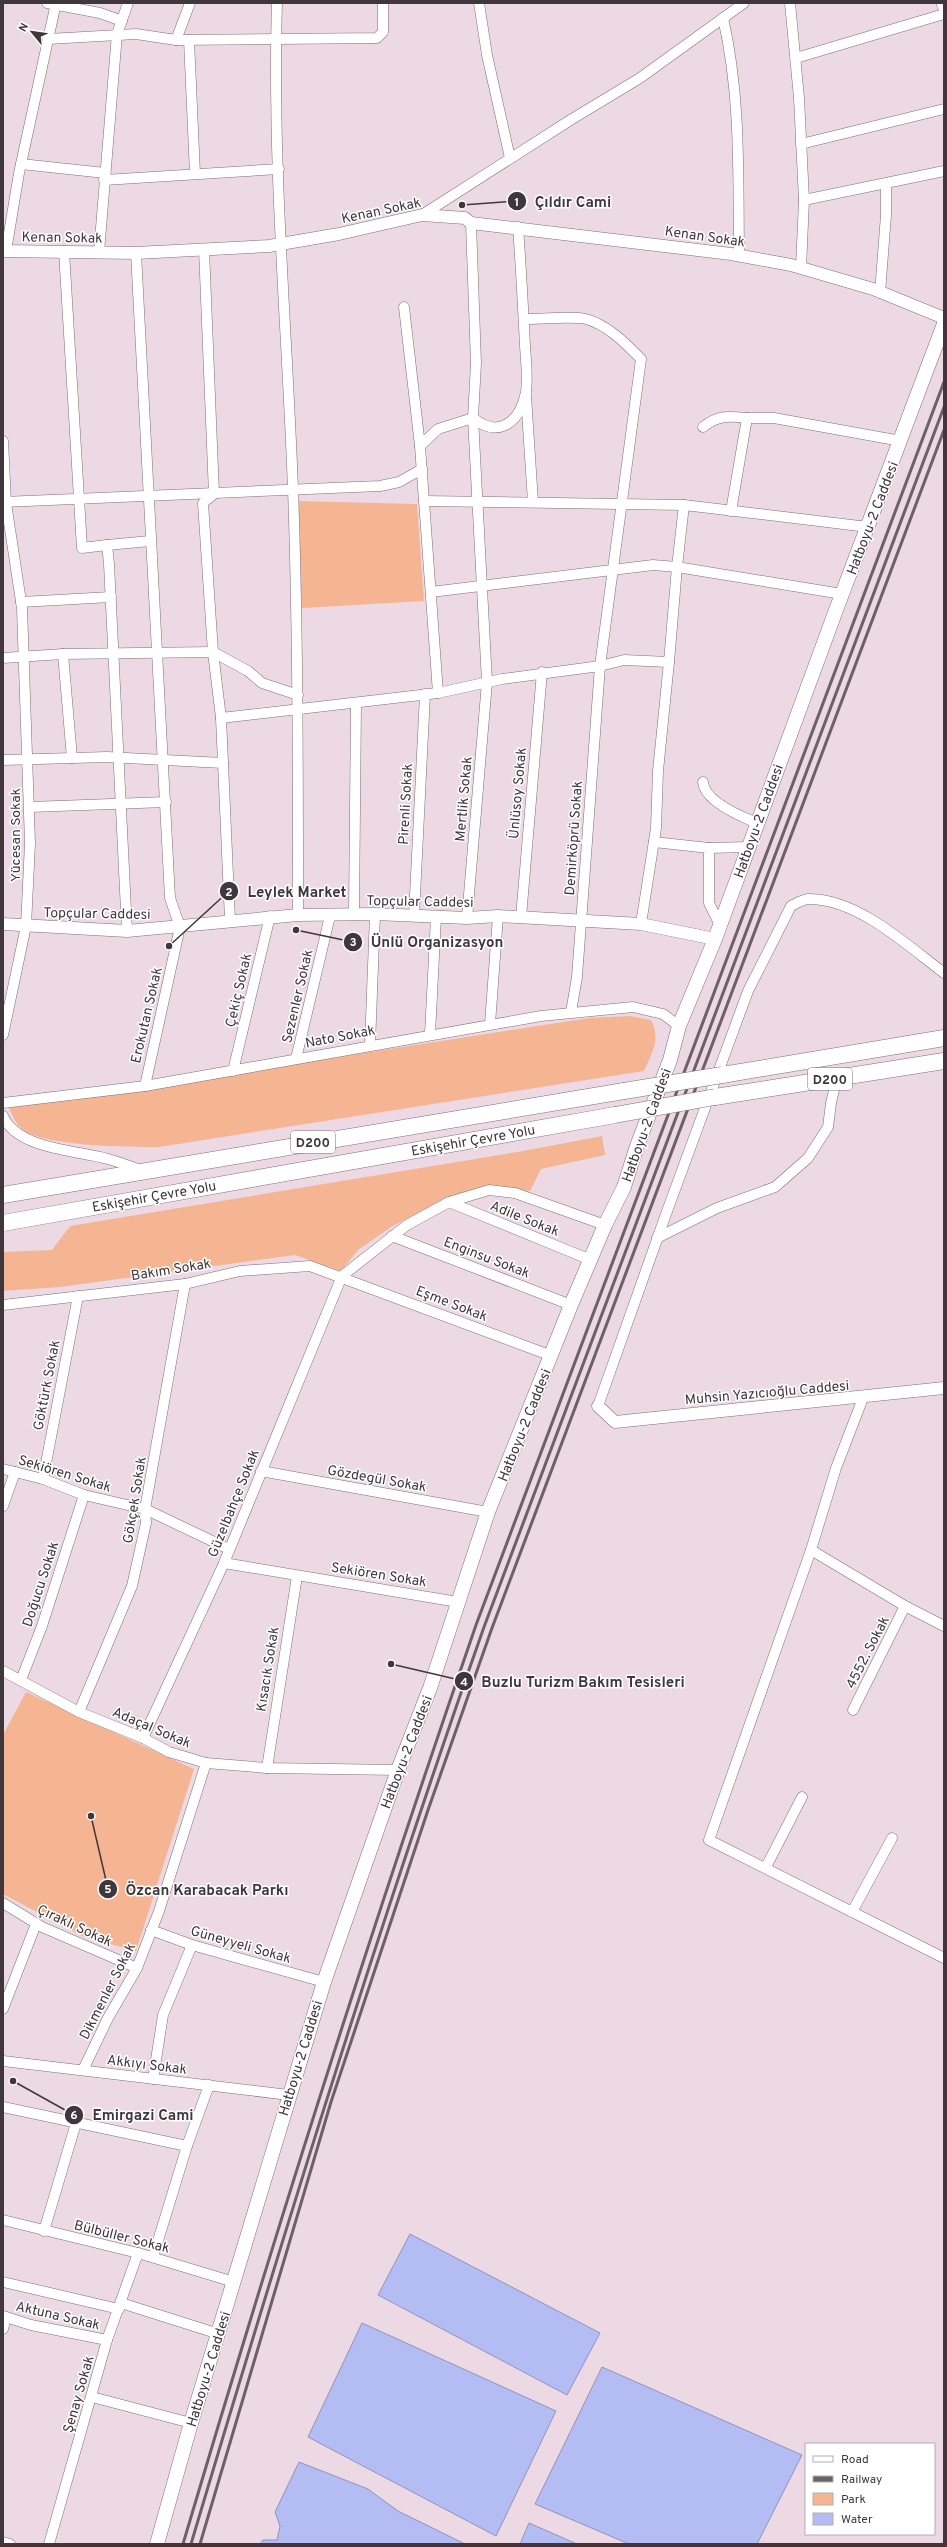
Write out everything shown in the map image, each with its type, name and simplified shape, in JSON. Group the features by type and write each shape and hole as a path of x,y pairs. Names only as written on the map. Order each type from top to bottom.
{"highway":[{"name":"Eskişehir Çevre Yolu","path":"3,1195 142,1170 944,1038"},
{"name":"Eskişehir Çevre Yolu","path":"3,1223 715,1097 944,1061"}],"main road":[{"name":"Hatboyu-2 Caddesi","path":"157,2544 191,2423 324,1982 398,1770 430,1688 488,1512 552,1356 571,1305 605,1225 624,1186 637,1146 670,1060 679,1026 715,939 842,594 944,324"}],"street":[{"path":"99,252 116,34 128,3"},
{"path":"176,40 190,3"},
{"path":"277,3 276,40 281,244 293,490 298,695 298,915"},
{"path":"48,39 116,34 136,34 176,40 377,38 383,32 383,3"},
{"path":"479,3 487,56 510,158"},
{"path":"422,215 510,158 640,78 744,3"},
{"path":"790,3 796,58 804,200 801,268"},
{"path":"5,251 21,164 48,39 53,4 100,13 122,21"},
{"path":"796,58 944,14"},
{"path":"723,18 730,50 737,104 739,255"},
{"path":"188,40 195,174"},
{"path":"801,144 944,109"},
{"path":"21,164 105,176 195,174 279,169"},
{"path":"804,200 944,171"},
{"path":"880,293 886,215 886,184"},
{"name":"Kenan Sokak","path":"5,251 136,253 281,244 339,234 422,215 465,218 471,222 739,255 801,268 880,293 944,318"},
{"name":"Mertlik Sokak","path":"467,918 487,682 486,630 483,613 473,418 476,363 471,222"},
{"path":"518,227 533,502"},
{"path":"204,249 214,494"},
{"path":"64,251 82,548 150,541"},
{"path":"136,253 170,898 180,927"},
{"path":"404,307 420,446 438,692"},
{"name":"Demirköprü Sokak","path":"524,320 585,319 601,326 618,338 641,359 600,666 577,977 571,1012"},
{"path":"420,446 438,429 473,418 484,427 496,428 506,425 517,415 526,393"},
{"path":"703,427 721,417 774,418 901,441"},
{"path":"731,511 747,418"},
{"name":"Yücesan Sokak","path":"3,441 5,502 21,602 30,807 29,902 26,926 3,1035"},
{"path":"5,502 380,486 399,482 422,469"},
{"path":"214,494 203,503 213,652 221,718 230,920"},
{"path":"424,501 684,505 868,527"},
{"path":"641,924 654,842 677,567 684,505"},
{"path":"107,545 114,653 127,931"},
{"path":"431,592 653,565 677,567 842,594"},
{"path":"21,602 111,597"},
{"path":"3,658 63,654 158,654 213,652 248,672 262,683 298,695"},
{"path":"63,654 72,758"},
{"path":"221,718 425,694 542,672 600,666 624,660 669,662"},
{"name":"Ünlüsoy Sokak","path":"521,917 542,672"},
{"name":"Pirenli Sokak","path":"414,916 425,694"},
{"path":"354,915 356,703"},
{"path":"3,760 119,758 223,763"},
{"path":"703,782 710,796 722,806 757,823"},
{"path":"30,807 120,805 166,802"},
{"path":"654,842 709,848 748,847"},
{"path":"709,848 709,903 720,925"},
{"path":"598,1406 657,1238 748,991 790,906 812,899 857,911 883,927 944,973"},
{"path":"370,1045 375,914"},
{"name":"Topçular Caddesi","path":"3,924 127,931 180,927 270,916 375,914 467,918 498,916 641,924 715,939"},
{"name":"Çekiç Sokak","path":"233,1071 270,916"},
{"name":"Sezenler Sokak","path":"296,1059 330,916"},
{"path":"430,1034 436,916"},
{"path":"490,1024 498,916"},
{"name":"Erokutan Sokak","path":"145,1086 180,927"},
{"name":"Nato Sokak","path":"3,1103 145,1086 430,1034 571,1012 632,1008 663,1014 679,1026"},
{"path":"657,1238 717,1208 775,1187 808,1158 828,1127 837,1078"},
{"path":"3,1116 12,1130 26,1139 50,1147 108,1159 142,1170"},
{"path":"342,1276 407,1225 449,1202 489,1190 515,1193 605,1225"},
{"name":"Adile Sokak","path":"449,1202 591,1260"},
{"name":"Enginsu Sokak","path":"392,1236 571,1305"},
{"name":"Bakım Sokak","path":"3,1305 185,1284 240,1271 277,1267 310,1266 342,1276"},
{"name":"Eşme Sokak","path":"342,1276 552,1356"},
{"name":"Güzelbahçe Sokak","path":"143,1738 224,1563 342,1276"},
{"name":"Gökçek Sokak","path":"80,1712 132,1586 146,1523 145,1509 185,1284"},
{"name":"Göktürk Sokak","path":"43,1479 78,1296"},
{"name":"Muhsin Yazıcıoğlu Caddesi","path":"598,1406 615,1422 863,1398 944,1388"},
{"path":"863,1398 836,1468 811,1550 709,1840 943,1956"},
{"name":"Sekiören Sokak","path":"3,1469 43,1479 84,1495 145,1509 229,1549"},
{"name":"Gözdegül Sokak","path":"261,1471 488,1512"},
{"path":"3,1506 15,1472"},
{"name":"Doğucu Sokak","path":"21,1680 42,1626 84,1495"},
{"path":"811,1550 905,1606 944,1626"},
{"name":"Sekiören Sokak","path":"224,1563 458,1602"},
{"name":"Kısacık Sokak","path":"267,1768 297,1576"},
{"name":"4552. Sokak","path":"853,1710 905,1606"},
{"name":"Adaçal Sokak","path":"3,1671 80,1712 143,1738 169,1752 206,1764 267,1768 398,1770"},
{"name":"Dikmenler Sokak","path":"83,2070 108,2018 137,1968 206,1764"},
{"path":"766,1867 802,1797"},
{"path":"852,1912 892,1838"},
{"name":"Çıraklı Sokak","path":"3,1903 36,1924 137,1968"},
{"path":"3,2009 36,1924"},
{"name":"Güneyyeli Sokak","path":"151,1930 192,1945 324,1982"},
{"path":"153,2079 163,2015 192,1945"},
{"name":"Akkıyı Sokak","path":"3,2061 289,2095"},
{"path":"153,2257 187,2146 209,2085"},
{"path":"3,2107 187,2146"},
{"path":"44,2231 76,2123"},
{"name":"Bülbüller Sokak","path":"3,2220 153,2257 234,2282"},
{"name":"Şenay Sokak","path":"49,2544 107,2340 138,2253"},
{"path":"3,2282 120,2306 219,2334"},
{"path":"3,2329 5,2317"},
{"name":"Aktuna Sokak","path":"5,2317 107,2340"},
{"path":"92,2397 191,2423"},
{"path":"3,2542 10,2544"}],"green space":[{"path":"296,501 417,504 424,601 302,608"},
{"path":"630,1016 651,1020 654,1027 654,1046 644,1071 159,1147 107,1146 45,1139 30,1134 20,1127 9,1108 589,1018"},
{"path":"602,1136 605,1155 541,1169 530,1191 488,1186 451,1196 391,1227 358,1250 341,1271 295,1255 60,1287 3,1291 3,1252 52,1250 70,1226 523,1151"},
{"path":"26,1692 194,1769 136,1951 84,1937 3,1894 3,1735"}],"water":[{"path":"410,2234 600,2333 567,2395 378,2295"},
{"path":"362,2323 556,2411 496,2536 308,2437"},
{"path":"602,2367 802,2455 757,2544 629,2544 535,2504"},
{"path":"299,2462 368,2489 398,2511 465,2544 260,2544 263,2540 277,2540 280,2526 275,2512"},
{"path":"529,2523 577,2544 520,2544"}],"railway":[{"path":"183,2544 252,2313 324,2083 476,1625 944,382"},
{"path":"191,2544 332,2084 406,1855 484,1627 944,407"},
{"path":"200,2544 331,2102 428,1810 492,1628 944,430"}],"place":[{"name":"Çıldır Cami","path":"462,205"},
{"name":"Ünlü Organizasyon","path":"296,930"},
{"name":"Leylek Market","path":"169,946"},
{"name":"Buzlu Turizm Bakım Tesisleri","path":"391,1664"},
{"name":"Özcan Karabacak Parkı","path":"91,1816"},
{"name":"Emirgazi Cami","path":"13,2081"}]}
